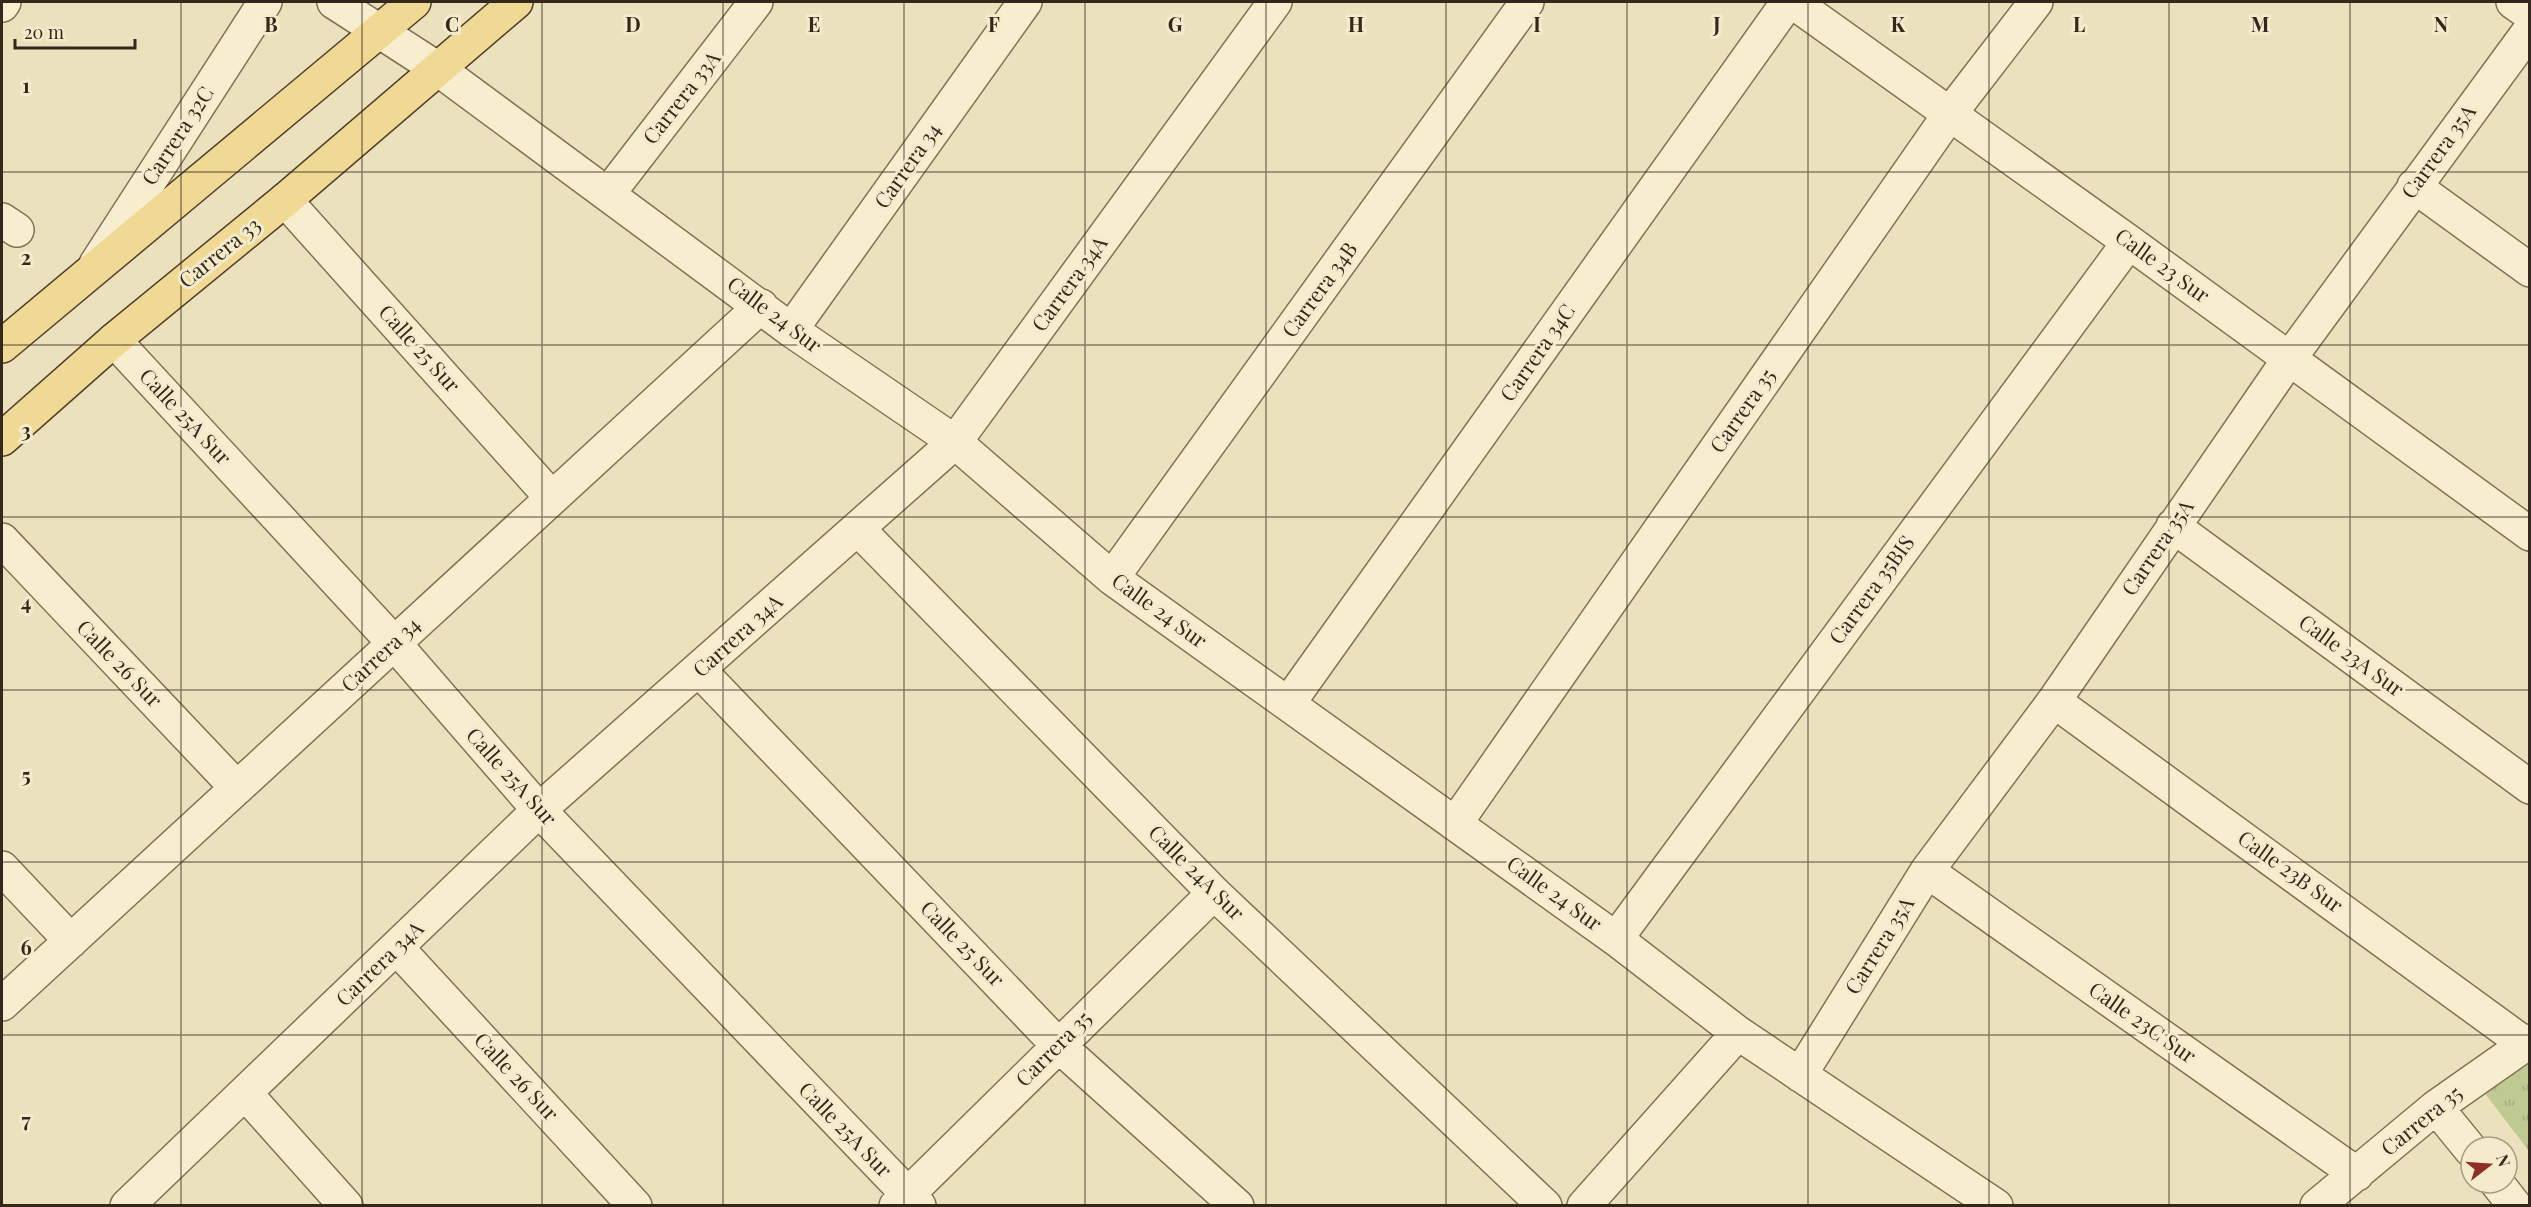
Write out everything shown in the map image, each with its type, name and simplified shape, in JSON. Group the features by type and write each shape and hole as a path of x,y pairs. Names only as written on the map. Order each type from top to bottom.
{"main road":[{"path":"2,346 414,2"},
{"name":"Carrera 33","path":"2,439 114,340 285,200 516,2"}],"street":[{"path":"2,6 4,2"},
{"name":"Carrera 32C","path":"92,270 265,2"},
{"name":"Calle 24 Sur","path":"334,2 438,69 791,330 955,442 1112,578 1616,939 1738,1033 1996,1206"},
{"name":"Carrera 33A","path":"608,194 756,2"},
{"name":"Carrera 34","path":"791,330 1025,2"},
{"name":"Carrera 34A","path":"127,1206 539,810 955,442 1275,2"},
{"name":"Carrera 34B","path":"1112,578 1527,2"},
{"name":"Carrera 34C","path":"1288,704 1788,2"},
{"name":"Calle 23 Sur","path":"1793,2 2129,242 2529,534"},
{"name":"Carrera 35","path":"1455,824 1949,115 2037,2"},
{"path":"2513,2 2529,14"},
{"name":"Carrera 35A","path":"1800,1075 1927,872 2054,701 2289,359 2529,30"},
{"path":"2414,186 2529,270"},
{"name":"Calle 25 Sur","path":"285,200 552,498"},
{"name":"Carrera 35BIS","path":"1616,939 2129,242"},
{"name":"Carrera 34","path":"2,1004 761,306"},
{"name":"Calle 25A Sur","path":"114,340 394,643 539,810 907,1202"},
{"name":"Calle 23A Sur","path":"2173,526 2529,787"},
{"name":"Calle 24A Sur","path":"858,529 1214,893 1545,1206"},
{"name":"Calle 26 Sur","path":"2,540 237,788"},
{"name":"Calle 25 Sur","path":"699,670 1058,1045 1237,1206"},
{"name":"Calle 23B Sur","path":"2054,701 2527,1042"},
{"path":"2,868 70,941"},
{"name":"Calle 23C Sur","path":"1927,872 2357,1174"},
{"name":"Carrera 35","path":"907,1202 1058,1045 1214,893"},
{"name":"Calle 26 Sur","path":"397,948 635,1206"},
{"path":"1584,1206 1738,1033"},
{"name":"Carrera 35","path":"2317,1206 2436,1107 2527,1042"},
{"path":"244,1093 346,1206"},
{"path":"2436,1107 2459,1135"}],"green space":[{"path":"2529,1049 2529,1151 2519,1135 2480,1087"}]}
